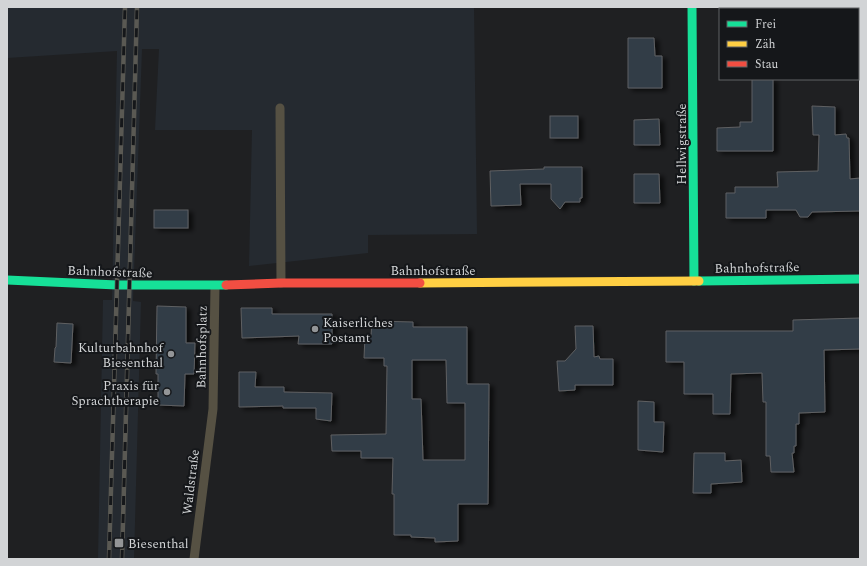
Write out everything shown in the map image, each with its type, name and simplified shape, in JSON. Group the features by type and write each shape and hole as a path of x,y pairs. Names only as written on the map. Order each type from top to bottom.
{"main road":[{"name":"Hellwigstraße","path":"692,7 694,281"},
{"name":"Bahnhofstraße","path":"7,280 117,285 215,286 281,284 860,279"}],"lane":[{"path":"280,108 281,284"},
{"name":"Bahnhofsplatz","path":"213,409 215,286"},
{"name":"Waldstraße","path":"194,559 213,409"}],"shaded area":[{"path":"7,7 474,7 477,234 368,235 368,253 249,266 252,130 155,130 159,49 142,49 133,301 141,302 134,559 98,559 103,300 112,300 117,51 7,58"}],"building":[{"path":"628,38 654,38 655,56 662,56 662,88 628,88"},
{"path":"752,80 773,80 773,151 717,151 717,128 740,127 740,122 752,122"},
{"path":"812,106 835,107 835,135 846,134 847,138 849,138 850,179 860,178 860,211 812,212 808,217 800,217 796,210 766,210 766,218 726,218 726,193 735,193 735,187 778,187 777,172 818,171 819,135 813,135"},
{"path":"550,116 578,116 578,138 550,138"},
{"path":"659,119 660,145 634,145 634,120"},
{"path":"544,167 582,167 582,198 580,198 580,202 565,202 560,209 551,199 551,184 520,184 521,205 491,206 490,171 544,169"},
{"path":"634,174 659,174 660,203 634,203"},
{"path":"154,210 188,210 188,228 154,228"},
{"path":"157,306 186,307 186,343 195,343 194,374 185,374 184,406 158,405 158,374 156,374"},
{"path":"241,308 272,308 272,314 332,314 332,344 298,344 299,336 242,338"},
{"path":"860,318 860,349 824,350 825,412 799,413 799,424 796,424 796,446 794,446 794,453 792,453 794,472 771,472 770,456 766,456 766,402 763,402 762,373 731,374 730,414 713,414 713,394 684,394 684,362 666,362 666,331 793,331 793,320"},
{"path":"372,321 413,322 413,327 467,327 467,384 489,384 488,504 458,504 458,541 435,542 435,538 411,537 411,535 394,535 394,494 392,494 393,458 361,458 361,451 332,451 331,435 386,434 387,366 384,366 384,358 364,358 365,336 371,336","holes":["412,360 446,360 447,403 465,403 465,460 423,460 421,399 412,399"]},
{"path":"57,323 73,324 71,363 54,362"},
{"path":"575,326 593,326 594,357 599,356 600,359 613,359 613,385 575,385 575,390 559,391 557,361 565,361 576,349"},
{"path":"239,372 256,372 255,387 284,387 284,392 332,393 331,421 316,419 316,408 283,408 283,406 239,407"},
{"path":"638,401 654,402 654,422 664,422 663,452 638,450"},
{"path":"694,453 725,453 725,461 741,460 742,482 711,484 711,493 693,493"}],"railway":[{"path":"109,559 125,7"},
{"path":"122,559 137,7"}],"traffic: fast":[{"path":"692,7 694,281"},
{"path":"699,281 860,279"},
{"path":"7,280 117,285 226,285"}],"traffic: slow":[{"path":"420,283 699,281"}],"traffic: jam":[{"path":"226,285 281,283 420,283"}],"place":[{"name":"Kaiserliches Postamt","path":"315,329"},
{"name":"Kulturbahnhof Biesenthal","path":"171,354"},
{"name":"Praxis für Sprachtherapie","path":"167,392"},
{"name":"Biesenthal","path":"119,543"}]}
